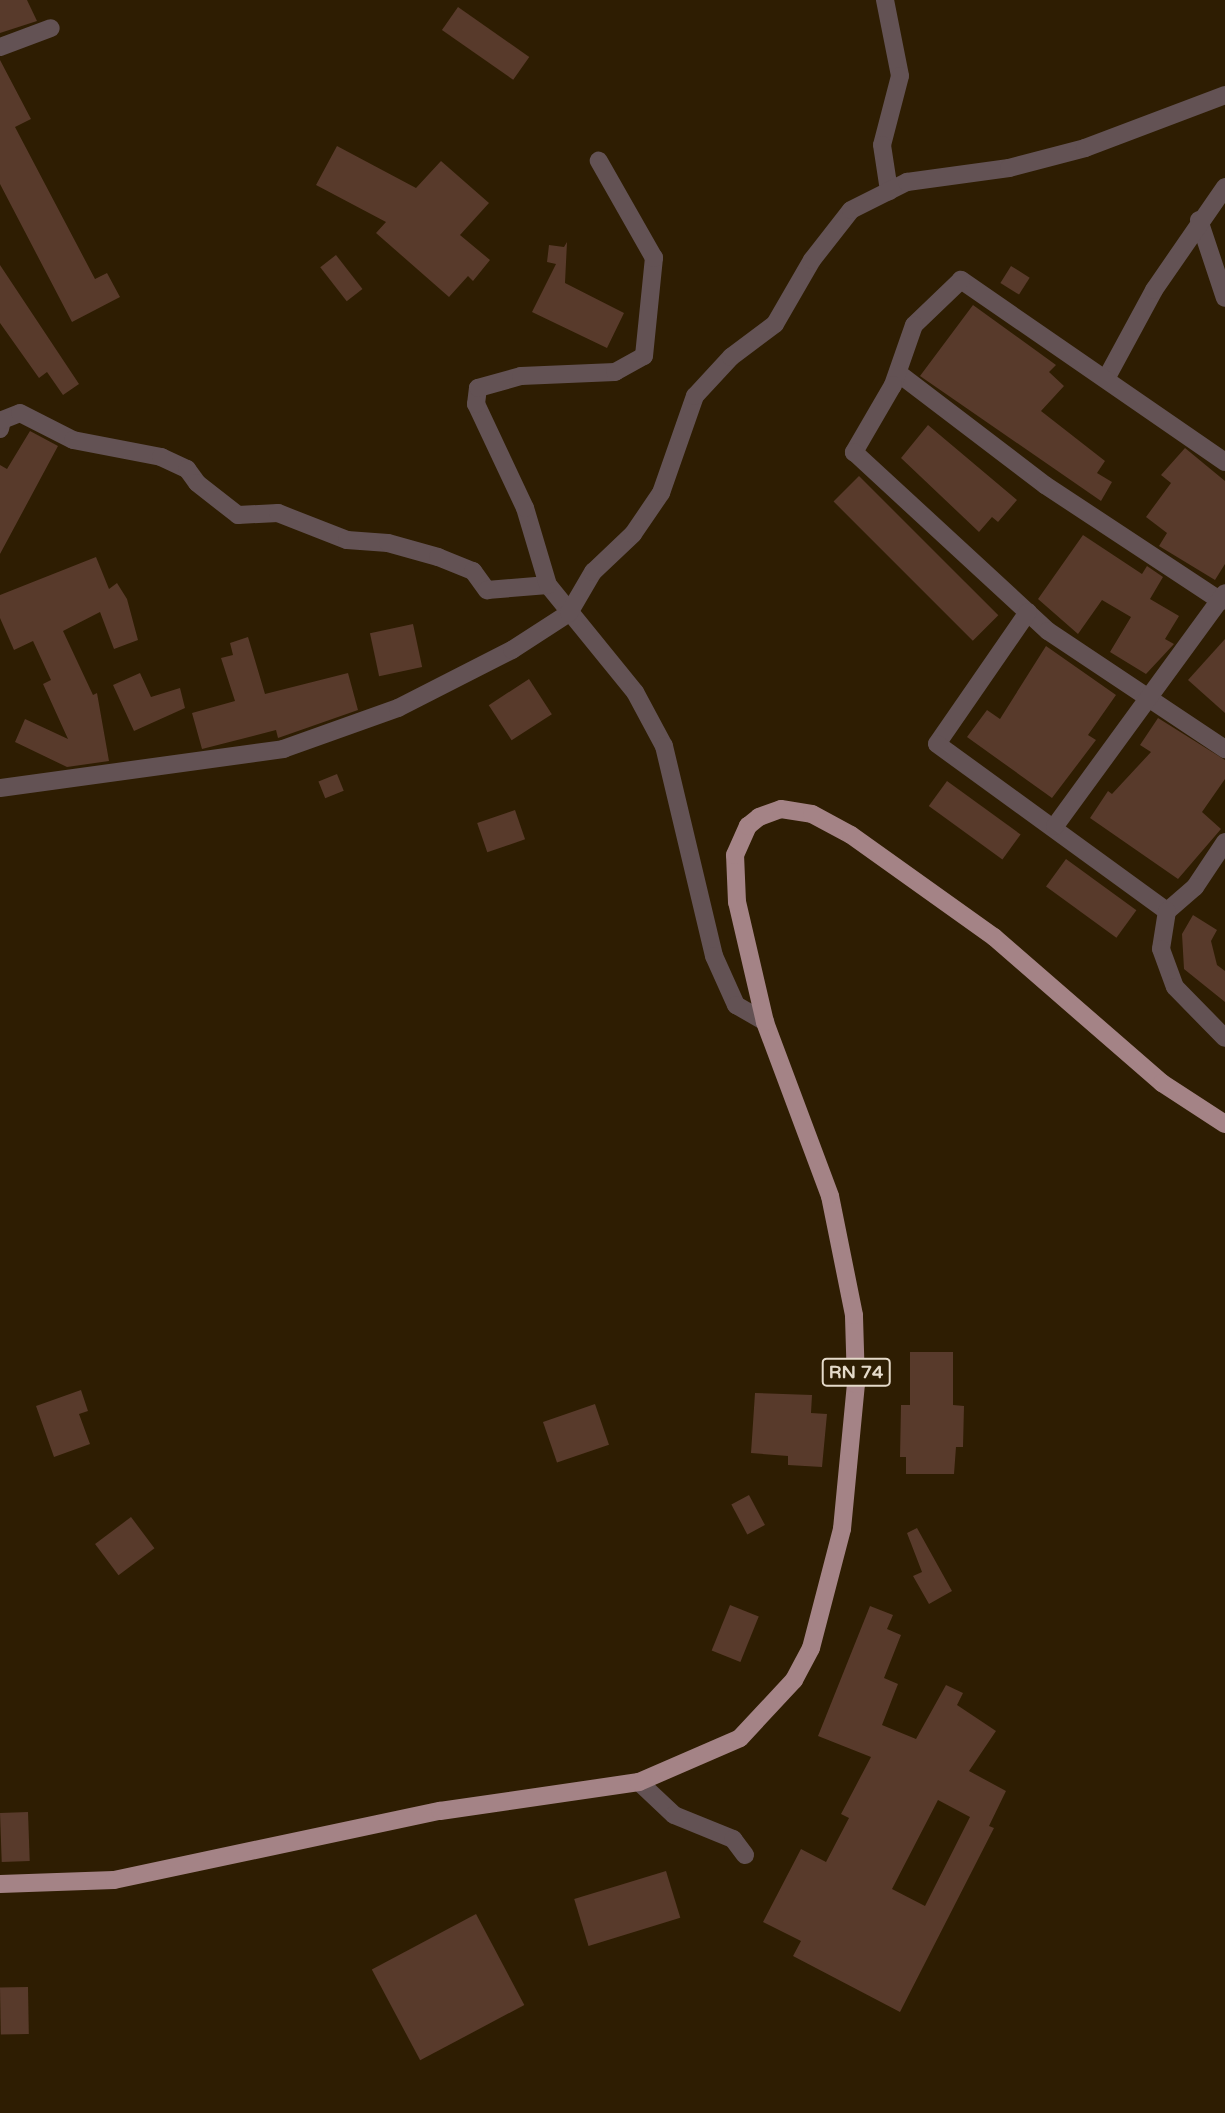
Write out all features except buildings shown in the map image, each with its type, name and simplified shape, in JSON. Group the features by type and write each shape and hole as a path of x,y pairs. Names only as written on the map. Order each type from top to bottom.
{"main road":[{"name":"RN 74","path":"0,1884 114,1880 440,1811 639,1782 730,1743 770,1710 811,1648 842,1529 856,1384 845,1247 765,1022 737,902 734,864 748,826 770,812 791,810 812,814 851,835 994,937 1162,1083 1225,1124"}],"street":[{"path":"886,0 900,76 882,145 889,191"},
{"path":"0,47 51,28"},
{"path":"0,788 283,749 338,734 512,650 569,613 593,572 633,534 661,493 695,396 731,357 775,324 811,260 851,210 907,182 1009,168 1085,148 1225,95"},
{"path":"599,160 654,258 644,356 615,372 510,379 478,388 476,404 525,508 548,585 635,692 664,746 714,956 736,1005 765,1022"},
{"path":"1107,377 1199,220 1225,187"},
{"path":"1199,220 1225,298"},
{"path":"1225,462 1107,377 961,280 914,325 898,373 854,452 1028,612 1225,749"},
{"path":"898,373 1045,485 1223,597 1055,826"},
{"path":"0,429 2,420 20,413 73,440 160,457 187,469 238,515 278,513 346,540 388,543 438,557 474,571 487,590 548,585"},
{"path":"1028,612 937,744 1055,826 1167,911"},
{"path":"1225,842 1195,887 1167,911 1161,949 1175,987 1225,1038"},
{"path":"639,1782 674,1815 733,1839 745,1854"}]}
